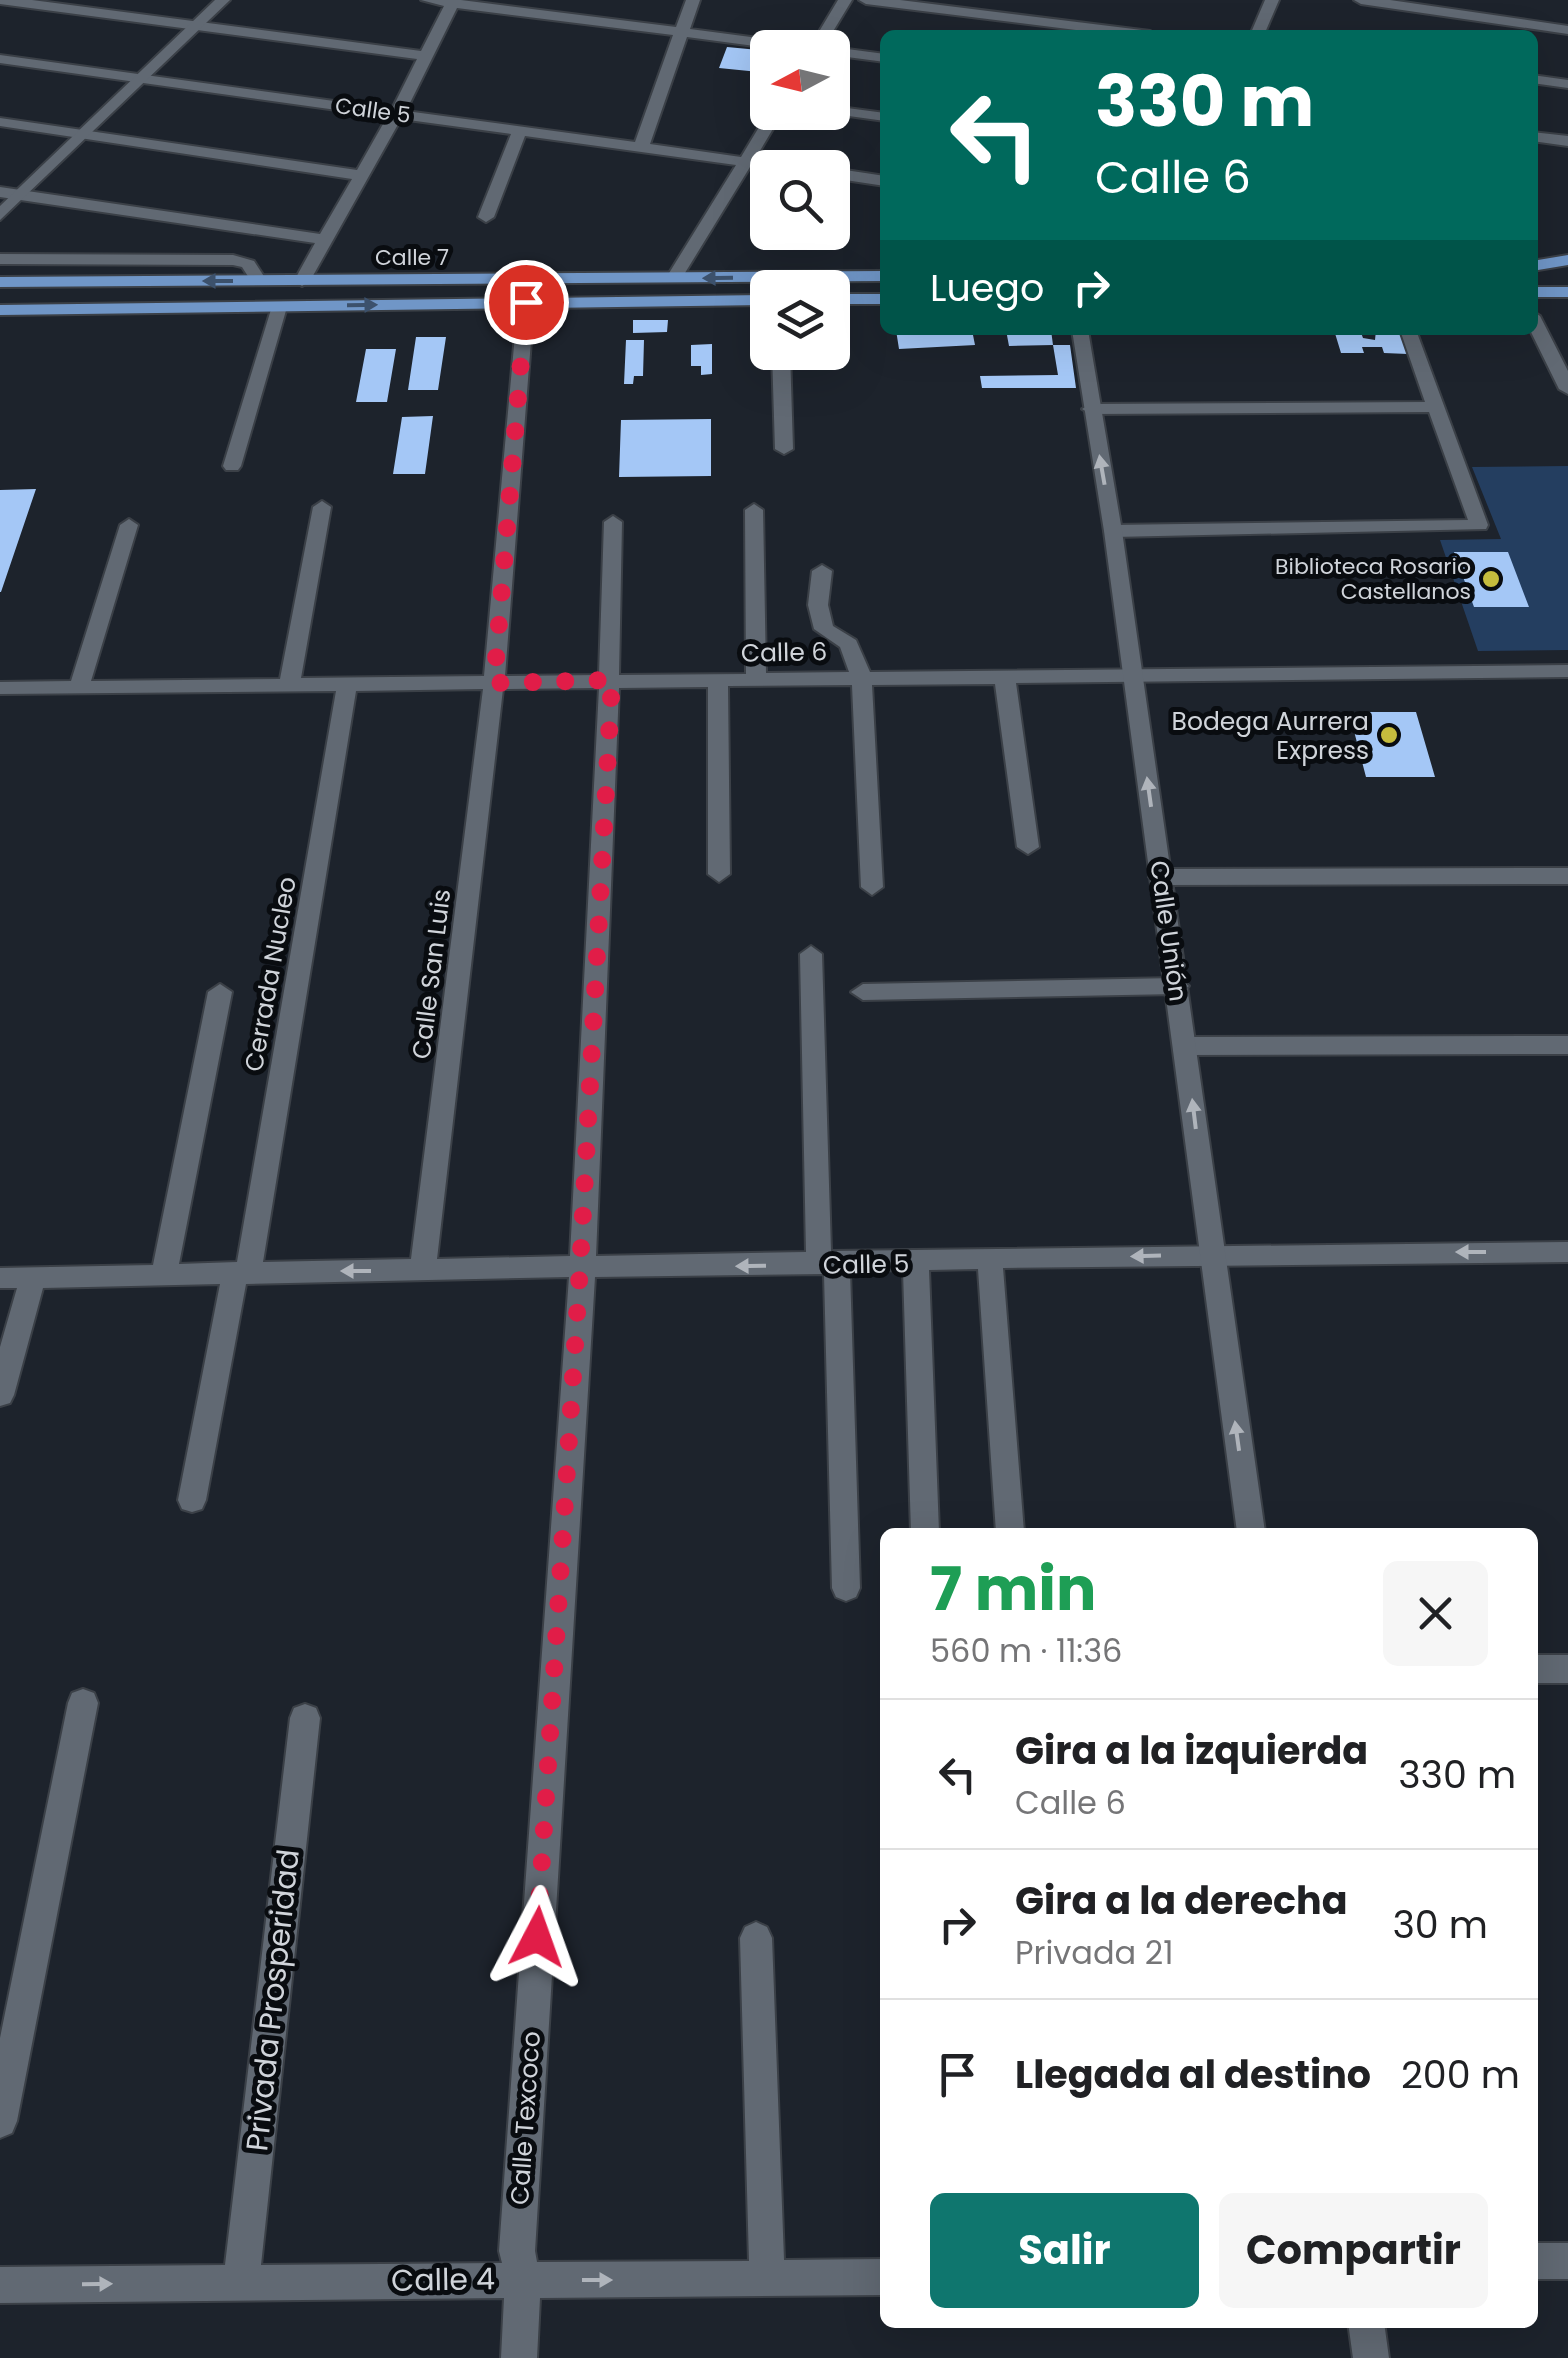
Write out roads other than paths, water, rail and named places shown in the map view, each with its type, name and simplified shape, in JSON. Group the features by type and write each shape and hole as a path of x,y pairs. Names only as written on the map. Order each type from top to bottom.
{"main road":[{"path":"1538,266 1568,264"},
{"name":"Calle 7","path":"0,282 880,276"},
{"path":"1538,292 1568,292"},
{"path":"0,298 51,299 124,308"},
{"path":"850,300 880,299"},
{"name":"Calle 7","path":"0,310 750,300"}],"street":[{"path":"0,0 428,56"},
{"path":"0,215 222,0"},
{"path":"428,0 750,41"},
{"path":"641,147 693,0"},
{"path":"827,30 845,0"},
{"path":"866,0 1109,30"},
{"path":"1260,30 1272,0"},
{"path":"1361,0 1568,30"},
{"path":"302,281 363,176 453,3"},
{"path":"850,53 880,57"},
{"name":"Calle 5","path":"0,59 750,163"},
{"path":"1538,80 1568,84"},
{"path":"850,112 880,115"},
{"path":"0,122 363,176"},
{"path":"486,218 520,130"},
{"path":"674,278 765,130"},
{"path":"1538,137 1568,141"},
{"path":"850,175 880,179"},
{"path":"0,192 326,240"},
{"path":"0,258 234,260 248,264 259,281"},
{"name":"Calle San Luis","path":"423,1270 494,683 526,302"},
{"path":"232,466 279,307"},
{"path":"1538,328 1568,389"},
{"name":"Calle Unión","path":"1081,335 1113,532 1250,1528"},
{"path":"1113,532 1479,524 1410,335"},
{"path":"782,370 784,449"},
{"path":"1091,409 1437,407"},
{"path":"290,686 322,507"},
{"path":"754,510 756,680"},
{"name":"Calle Texcoco","path":"520,2358 523,2280 517,2251 580,1268 612,680 613,522"},
{"path":"80,687 129,525"},
{"path":"822,570 818,605 824,629 849,644 862,679 872,888"},
{"name":"Calle 6","path":"0,688 1568,671"},
{"path":"1005,678 1028,847"},
{"path":"718,680 719,874"},
{"name":"Cerrada Nucleo","path":"192,1500 242,1272 347,686"},
{"path":"1160,878 1568,876"},
{"path":"811,954 846,1588"},
{"path":"862,992 1176,986"},
{"path":"164,1274 220,992"},
{"path":"1186,1046 1568,1045"},
{"name":"Calle 5","path":"0,1278 916,1263 1210,1254 1568,1252"},
{"path":"990,1261 1010,1528"},
{"path":"916,1263 925,1528"},
{"path":"0,1395 34,1277"},
{"path":"1538,1669 1568,1668"},
{"path":"0,2121 83,1703"},
{"name":"Privada Prosperidad","path":"241,2282 305,1718"},
{"path":"756,1938 767,2280"},
{"path":"1538,2261 1568,2260"},
{"name":"Calle 4","path":"0,2286 880,2277"},
{"path":"1367,2328 1371,2358"}],"place":[{"name":"Biblioteca Rosario Castellanos","path":"1491,579"},
{"name":"Bodega Aurrera Express","path":"1389,735"}]}
